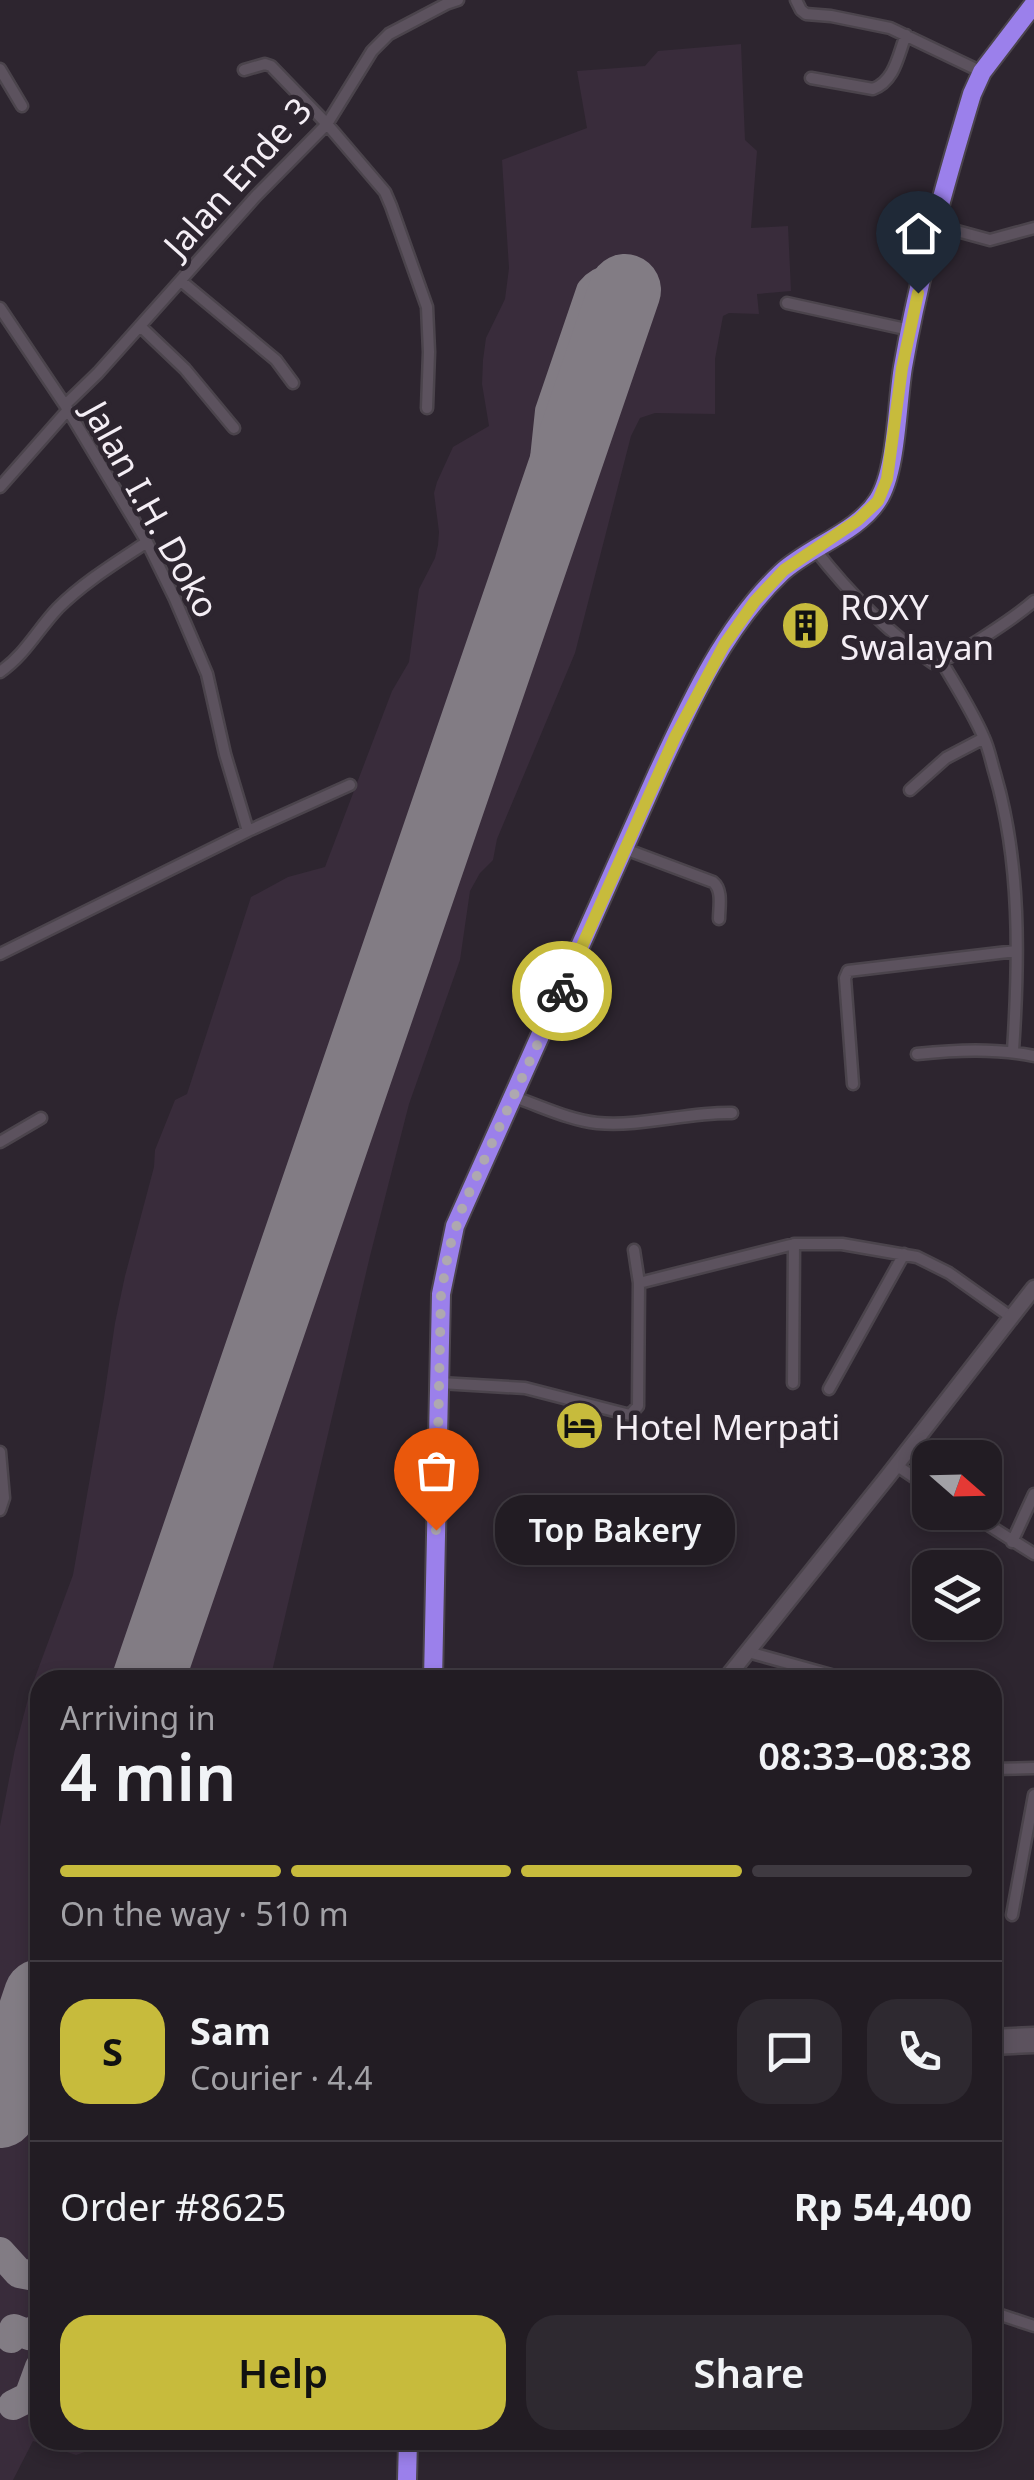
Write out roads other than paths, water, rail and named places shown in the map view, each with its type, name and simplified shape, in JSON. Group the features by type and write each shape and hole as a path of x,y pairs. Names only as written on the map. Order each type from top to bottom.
{"highway":[{"path":"433,1670 441,1294 449,1249 463,1206 675,737 724,645 746,612 792,563 858,520 878,501 890,462 910,330 972,94 982,72 1034,4"},
{"path":"407,2480 408,2450"}],"street":[{"name":"Jalan Ende 3","path":"0,487 255,197 327,124 372,51 389,34 458,0"},
{"path":"796,0 806,14 890,28 982,72"},
{"path":"831,16 832,0"},
{"path":"811,78 873,89 883,85 906,35"},
{"path":"244,70 272,66 385,192 404,238 428,318 427,408"},
{"path":"0,69 22,106"},
{"path":"935,225 990,240 1034,228"},
{"path":"181,281 276,360 293,383"},
{"path":"787,303 910,330"},
{"name":"Jalan I.H. Doko","path":"0,308 147,542 175,599 207,674 248,831"},
{"path":"140,326 185,369 234,428"},
{"path":"0,672 14,662 60,606 147,542"},
{"path":"814,548 880,621 933,663 942,662 1032,608"},
{"path":"942,662 984,738 1006,824 1016,908 1013,1051"},
{"path":"910,790 946,758 984,738"},
{"path":"0,954 248,831 350,786"},
{"path":"624,849 712,882 719,892 718,919"},
{"path":"854,1084 845,978 848,971 1016,951"},
{"path":"917,1054 1013,1051 1034,1056"},
{"path":"514,1096 579,1119 608,1124 732,1113"},
{"path":"0,1142 42,1118"},
{"path":"639,1283 794,1244 842,1244 916,1258 948,1273 1011,1318"},
{"path":"793,1382 794,1244"},
{"path":"440,1383 525,1388 630,1414 638,1406 639,1283 634,1250"},
{"path":"828,1389 904,1254"},
{"path":"733,1670 1033,1290"},
{"path":"0,1452 4,1498 0,1510"},
{"path":"896,1465 912,1476"},
{"path":"1012,1542 1034,1494"},
{"path":"994,1530 1034,1554"},
{"path":"748,1652 813,1670"},
{"path":"1002,1769 1034,1768"},
{"path":"1012,1915 1034,1795"},
{"path":"1002,2037 1034,2036"},
{"path":"1002,2046 1034,2045"},
{"path":"1002,2315 1034,2326"}],"place":[{"name":"ROXY Swalayan","path":"805,626"},
{"name":"Hotel Merpati","path":"579,1426"},
{"name":"Top Bakery","path":"436,1530"}]}
